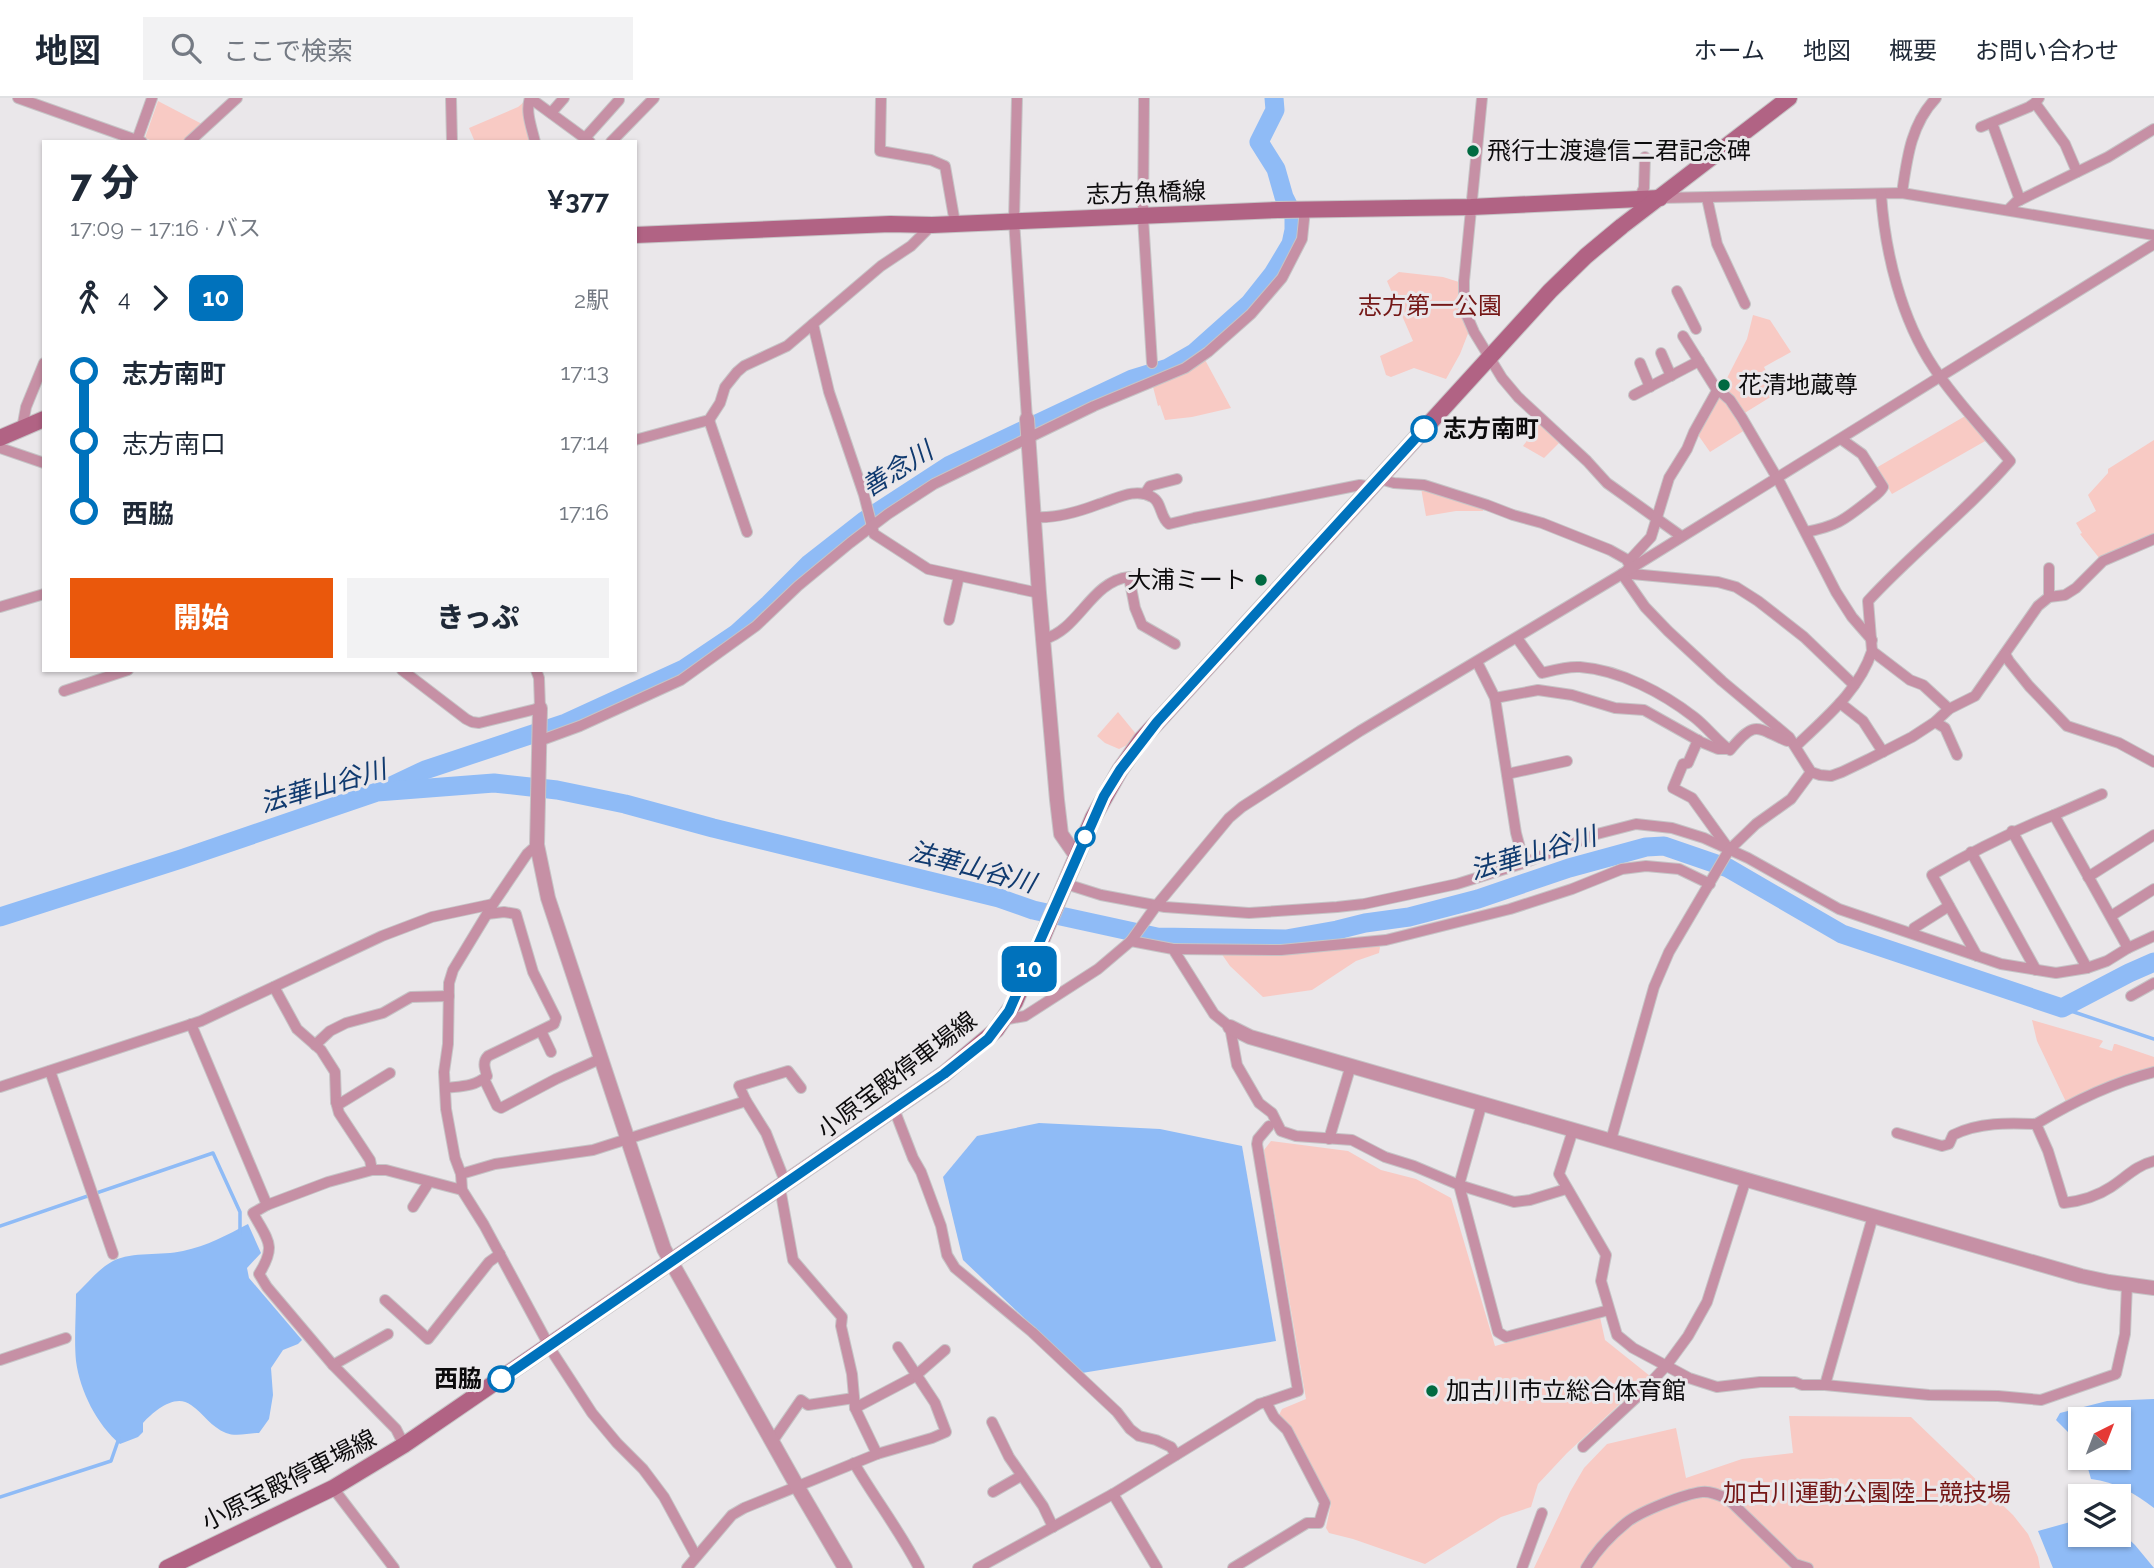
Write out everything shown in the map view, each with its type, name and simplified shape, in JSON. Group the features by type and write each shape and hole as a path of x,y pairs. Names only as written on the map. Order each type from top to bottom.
{"main road":[{"name":"小原宝殿停車場線","path":"177,1566 333,1488 404,1445 894,1109 958,1064 988,1039 1015,1002 1104,796 1141,740 1550,291 1652,199 1789,98"},
{"name":"志方魚橋線","path":"637,235 1278,210 1471,207 1652,199"},
{"path":"0,438 42,420"}],"street":[{"path":"18,98 136,140"},
{"path":"139,140 152,98"},
{"path":"191,140 237,98"},
{"path":"451,98 452,140"},
{"path":"535,140 528,113 530,98 588,140 619,100"},
{"path":"551,113 564,98"},
{"path":"613,140 654,98"},
{"path":"881,98 880,151 932,160 944,166 955,223"},
{"path":"1017,98 1014,220 1033,517 1061,834 1077,858"},
{"path":"1144,98 1143,217 1152,363"},
{"path":"1482,98 1465,265 1464,309 1474,332 1502,377 1532,412 1587,461 1607,483 1681,536"},
{"path":"1902,193 1910,143 1924,113 1936,98"},
{"path":"2020,200 2004,156 1987,125 2037,101 2065,144 2077,172"},
{"path":"2009,209 2020,200 2127,147 2154,130"},
{"path":"1992,160 2004,156"},
{"path":"1646,157 1642,192 1652,199 1902,193 2154,235"},
{"path":"1795,744 1854,689 1872,646 1868,601 1989,486 2010,461 1940,377 1912,331 1899,295 1883,220 1881,194"},
{"path":"1707,198 1717,244 1745,304"},
{"path":"539,740 580,726 681,680 756,626 871,526 945,478 1094,406 1185,368 1219,344 1251,314 1282,278 1302,239 1302,210"},
{"path":"637,439 709,419 720,403 725,387 737,372 744,366 778,351 881,266 911,246 932,225"},
{"path":"1003,1020 1025,1016 1098,969 1131,941 1156,906 1241,807 2154,244"},
{"path":"1676,291 1696,329"},
{"path":"813,324 830,392 874,534 928,569 1039,593"},
{"path":"1683,336 1718,389 1736,408 1777,478 1836,592 1872,646 1910,680 1923,685 1949,709"},
{"path":"1661,353 1671,376"},
{"path":"1634,395 1699,361"},
{"path":"1640,363 1650,387"},
{"path":"22,429 26,407 42,368"},
{"path":"1628,568 1651,537 1670,478 1718,389"},
{"path":"709,419 747,532"},
{"path":"1805,532 1838,524 1877,495 1883,487 1862,454 1841,439"},
{"path":"0,448 42,462"},
{"path":"1145,494 1150,486 1177,480"},
{"path":"1033,517 1046,518 1064,514 1134,493 1145,494 1157,500 1164,521 1169,524 1360,485 1424,485 1513,516 1542,523 1609,550 1632,573 1718,582 1736,587 1804,637 1854,685"},
{"path":"1628,568 1645,607 1668,631 1795,744 1811,772 1831,776 1883,752 1935,722 1949,709 1975,696 2038,606 2049,597 2065,596 2103,561 2154,539"},
{"path":"2049,568 2049,597"},
{"path":"949,620 959,576"},
{"path":"1044,639 1056,636 1110,582 1129,577 1135,608 1142,625 1175,644"},
{"path":"0,607 42,595"},
{"path":"1517,638 1542,673 1580,667 1612,674 1646,687 1695,718 1727,749"},
{"path":"2005,653 2029,686 2067,726 2119,743 2154,762"},
{"path":"1477,662 1495,698 1516,833 1524,863"},
{"path":"64,691 122,672"},
{"path":"405,672 472,722 540,713"},
{"path":"537,672 540,713 537,845 548,898 664,1249 845,1568"},
{"path":"1495,698 1538,690 1573,695 1615,708 1644,710 1718,749 1730,750 1748,731 1760,728 1795,744"},
{"path":"1840,703 1863,721 1883,752"},
{"path":"1935,722 1945,729 1957,755"},
{"path":"1698,740 1688,763 1683,764 1673,788 1692,798 1729,850"},
{"path":"1507,774 1567,761"},
{"path":"1611,1140 1654,987 1669,952 1729,850 1756,824 1791,799 1811,772"},
{"path":"1977,956 1932,876 2012,831 2102,794"},
{"path":"2054,815 2128,948"},
{"path":"1064,887 1156,906 1249,913 1364,904 1457,884 1524,863 1597,834 1636,824 1672,828 1704,838 1748,858 1839,909 2001,964 2056,973 2087,968 2108,961 2154,936"},
{"path":"2012,831 2087,968"},
{"path":"2088,877 2154,835"},
{"path":"537,845 527,854 490,909 453,970 449,984 446,1110 455,1158 461,1174 462,1191 592,1413 643,1469 664,1497 696,1556"},
{"path":"1971,852 2036,970"},
{"path":"1131,941 1173,949 1281,950 1386,940 1510,909 1622,869 1646,866 1679,869 1710,884"},
{"path":"2111,916 2154,889"},
{"path":"1914,928 1949,906"},
{"path":"0,1087 191,1024 382,936 432,917 490,909 516,914 533,972 556,1018 554,1024 484,1059 487,1076 484,1079 472,1085 445,1088"},
{"path":"1173,949 1214,1014 1230,1027 1250,1037 2081,1276 2154,1288"},
{"path":"2131,996 2154,983"},
{"path":"274,987 297,1029 321,1050 335,1072 339,1113 370,1160 372,1170"},
{"path":"315,1045 330,1031 346,1023 383,1013 411,997 449,996"},
{"path":"191,1024 267,1205"},
{"path":"1230,1027 1237,1065 1259,1103 1272,1114 1281,1131 1296,1136 1352,1140 1385,1157 1514,1202 1566,1189"},
{"path":"541,1031 551,1052"},
{"path":"484,1079 497,1106 501,1108 602,1058"},
{"path":"1329,1139 1351,1065"},
{"path":"50,1071 113,1254"},
{"path":"801,1088 788,1071 739,1086 766,1133 783,1186 793,1260 842,1317 841,1326 852,1374 855,1403 877,1454"},
{"path":"1897,1133 1942,1146 1949,1144 1953,1135 1966,1128 2036,1124 2075,1100 2124,1080 2154,1072"},
{"path":"336,1102 341,1102 390,1073"},
{"path":"461,1174 495,1164 593,1150 746,1101"},
{"path":"1482,1103 1459,1185 1498,1332 1506,1337 1609,1310"},
{"path":"894,1109 941,1226 947,1255 955,1268 1032,1332 1117,1412 1130,1429 1139,1436 1171,1447 1177,1455"},
{"path":"2036,1124 2051,1158 2064,1203 2082,1201 2097,1195 2137,1168 2154,1161"},
{"path":"978,1568 1113,1494 1259,1404 1298,1391 1257,1144 1269,1126"},
{"path":"1573,1130 1559,1174 1606,1255 1601,1281 1617,1335 1633,1348 1689,1378 1717,1387 1760,1382 1795,1382 1802,1385 1929,1395 2041,1400 2116,1374 2125,1334 2127,1284"},
{"path":"404,1445 396,1429 333,1364 259,1275 271,1251 253,1213 267,1205 347,1176 372,1170 386,1170 462,1191"},
{"path":"1583,1447 1667,1366 1688,1336 1707,1302 1746,1179"},
{"path":"413,1207 429,1182"},
{"path":"1825,1385 1873,1216"},
{"path":"385,1300 428,1339 489,1262 500,1254"},
{"path":"333,1364 387,1334"},
{"path":"0,1360 66,1338"},
{"path":"687,1568 732,1515 877,1454 946,1432 936,1403 898,1347"},
{"path":"772,1442 801,1400 808,1405 855,1403 918,1375 945,1350"},
{"path":"1233,1568 1307,1523 1319,1523 1325,1503 1287,1430 1274,1417 1266,1402"},
{"path":"992,1422 1009,1457 1043,1506 1053,1527"},
{"path":"854,1463 919,1568"},
{"path":"993,1492 1021,1476"},
{"path":"333,1488 394,1568"},
{"path":"1586,1568 1604,1544 1628,1521 1664,1504 1702,1492 1716,1493 1727,1499 1795,1564 1808,1568"},
{"path":"1113,1494 1157,1568"},
{"path":"1522,1568 1542,1513"}],"green space":[{"path":"158,101 202,124 186,140 145,138"},
{"path":"524,102 534,140 474,140 469,128"},
{"name":"志方第一公園","path":"1399,272 1443,277 1459,282 1463,319 1469,331 1446,379 1414,368 1391,377 1386,375 1380,356 1413,341 1387,281"},
{"path":"1753,315 1770,320 1791,352 1764,367 1777,393 1743,414 1726,391 1730,384 1727,378 1747,339"},
{"path":"1204,358 1231,408 1165,420 1152,383"},
{"path":"1718,394 1722,394 1745,430 1710,452 1696,432"},
{"path":"1967,415 1987,440 1892,494 1876,468"},
{"path":"1540,423 1561,441 1544,458 1523,446"},
{"path":"2154,440 2154,534 2100,559 2080,534 2082,533 2076,523 2096,511 2088,495 2108,473 2108,469"},
{"path":"1421,488 1483,506 1483,511 1456,511 1426,516"},
{"path":"1118,712 1136,734 1129,744 1119,749 1097,736"},
{"path":"1375,943 1380,947 1379,953 1356,961 1312,990 1263,997 1230,966 1221,953"},
{"path":"2032,1020 2101,1040 2103,1041 2099,1047 2112,1051 2116,1044 2154,1057 2154,1071 2067,1104 2037,1041"},
{"name":"加古川市立総合体育館","path":"1271,1141 1348,1151 1381,1170 1416,1179 1451,1198 1495,1346 1600,1317 1605,1340 1650,1376 1567,1453 1538,1484 1531,1507 1501,1517 1425,1564 1329,1533 1326,1528 1331,1504 1290,1427 1279,1415 1282,1409 1306,1399 1264,1150"},
{"name":"加古川運動公園陸上競技場","path":"1789,1416 1911,1417 2013,1515 2028,1534 2040,1568 1534,1568 1584,1468 1607,1444 1676,1428 1686,1478 1742,1459 1793,1453"}],"water":[{"path":"1039,1123 1160,1129 1242,1146 1276,1341 1082,1373 963,1260 943,1177 977,1136"},
{"path":"248,1224 261,1253 247,1268 249,1278 302,1340 283,1350 271,1368 273,1395 269,1419 259,1433 230,1434 216,1427 191,1405 172,1402 153,1413 143,1423 143,1432 138,1437 120,1444 97,1417 81,1384 75,1353 76,1294 113,1261 129,1256 192,1249"},
{"path":"2154,1399 2154,1508 2131,1493 2131,1484 2112,1484 2091,1479 2088,1470 2132,1470 2132,1407 2084,1407 2107,1401"},
{"path":"2068,1411 2068,1432 2056,1420 2060,1413"},
{"path":"2068,1523 2068,1547 2131,1547 2131,1541 2154,1568 2053,1568 2038,1531"}],"waterway":[{"name":"善念川","path":"391,786 425,770 566,723 684,669 736,634 809,564 864,521 950,465 1132,379 1168,368 1194,353 1250,303 1273,274 1291,244 1294,217 1284,197 1276,169 1259,142 1275,110 1274,98"},
{"name":"法華山谷川","path":"0,917 377,792 494,783 557,790 625,804 999,898 1033,910 1157,937 1286,939 1337,930 1409,917 1478,899 1569,868 1646,847 1664,846 1728,868 1842,934 2062,1008 2154,962"},
{"path":"2062,1008 2154,1039"},
{"path":"0,1226 213,1153 240,1212 240,1233"},
{"path":"0,1497 111,1461 119,1438"}],"bus line":[{"name":"10","path":"501,1379 944,1074 988,1039 1015,1002 1104,796 1141,740 1424,429"}],"place":[{"name":"飛行士渡邉信二君記念碑","path":"1473,151"},
{"name":"花清地蔵尊","path":"1724,385"},
{"name":"志方南町","path":"1424,429"},
{"name":"大浦ミート","path":"1261,580"},
{"name":"西脇","path":"501,1379"},
{"name":"加古川市立総合体育館","path":"1432,1391"}]}
